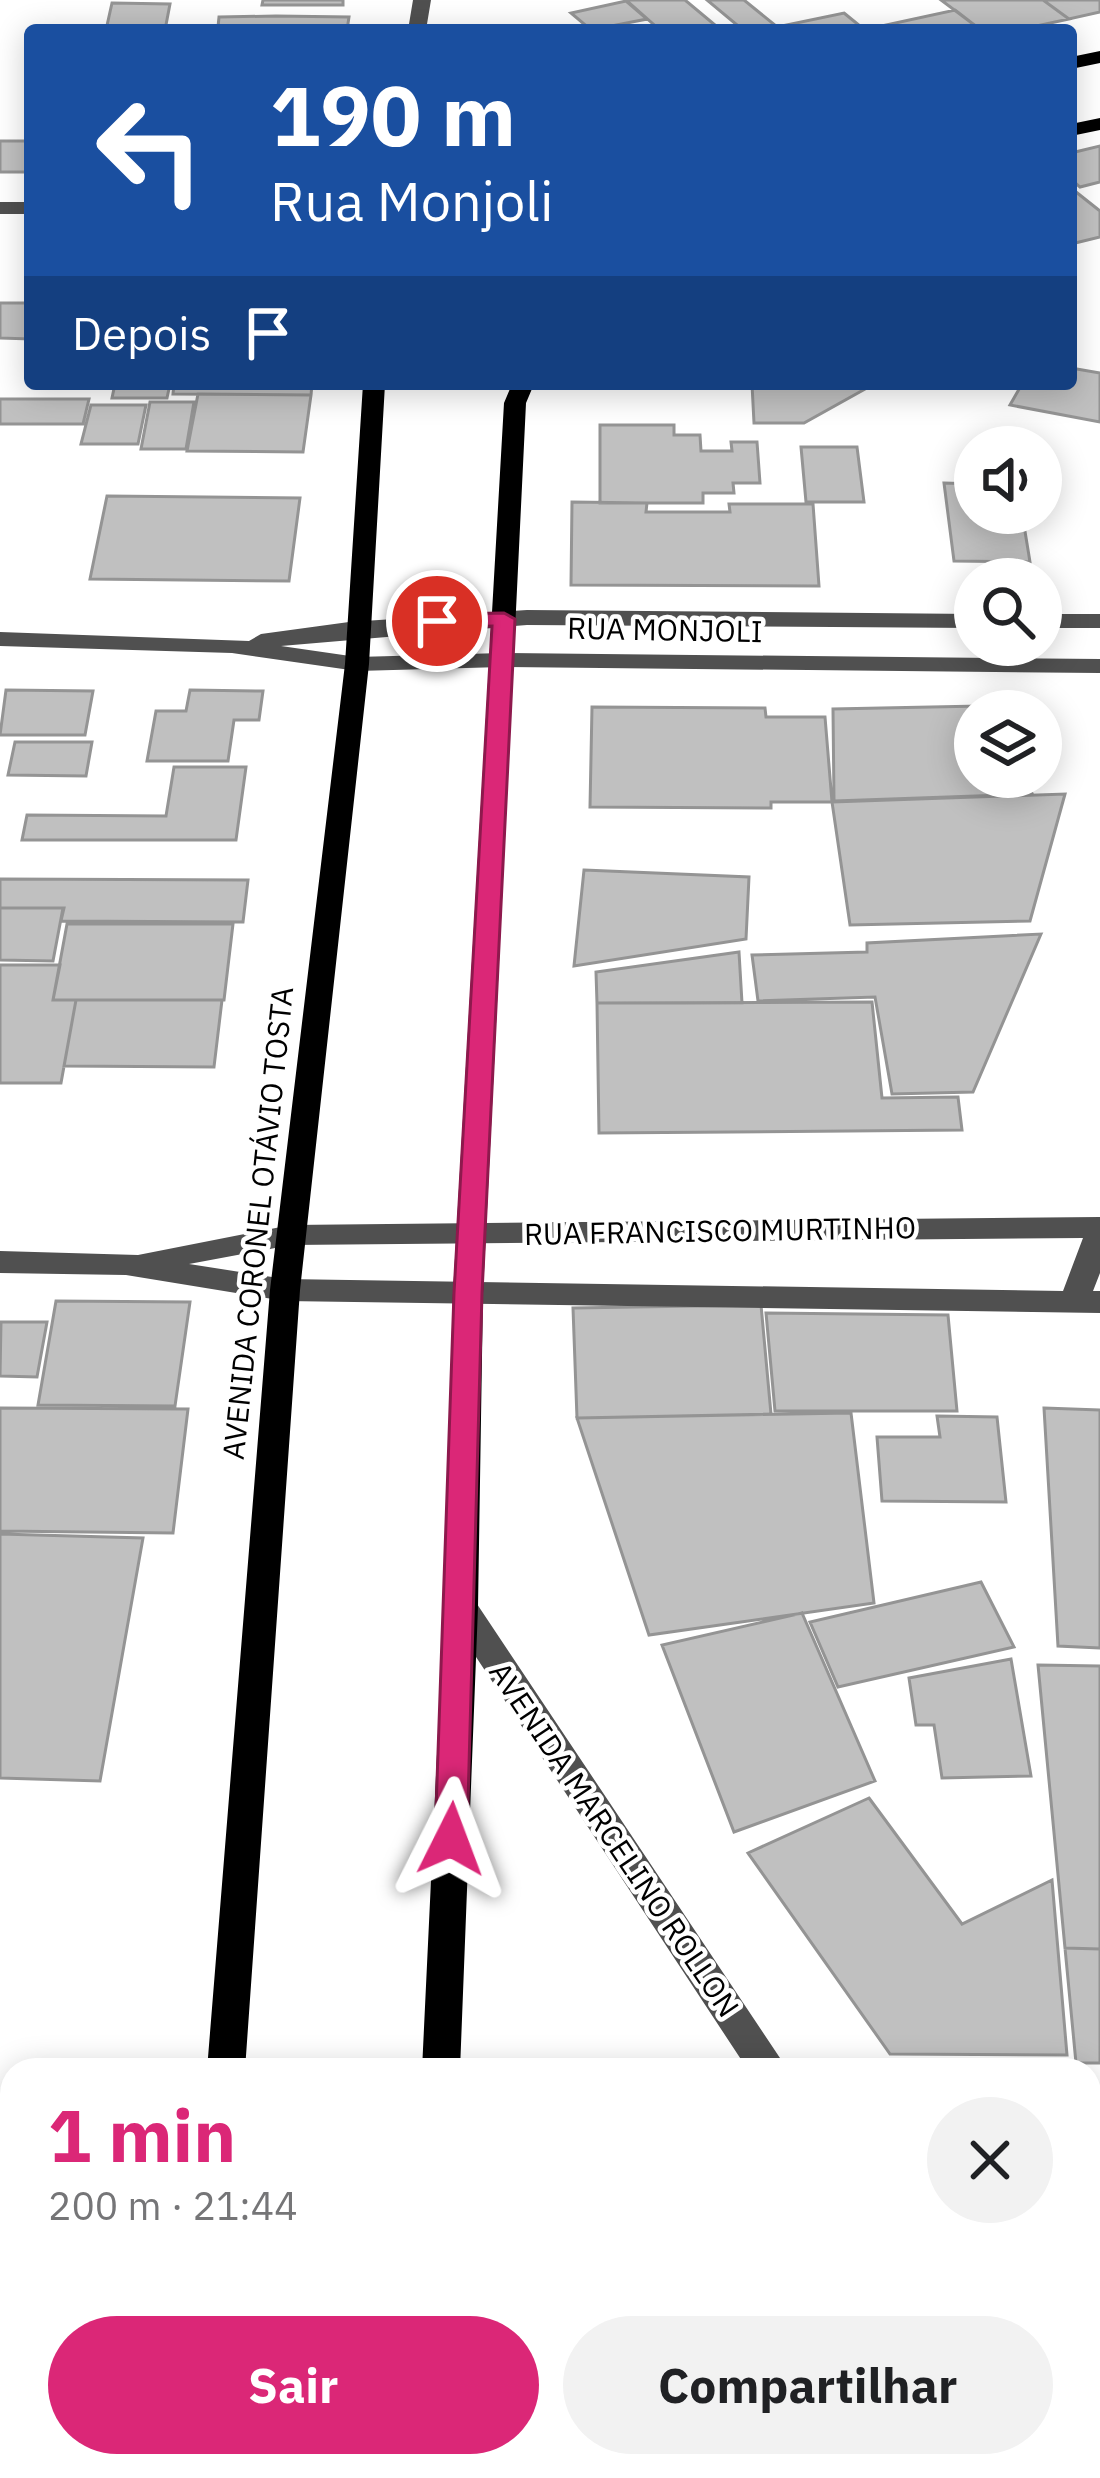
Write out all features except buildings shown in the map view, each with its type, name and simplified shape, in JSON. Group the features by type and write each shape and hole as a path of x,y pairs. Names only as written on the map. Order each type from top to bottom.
{"main road":[{"name":"AVENIDA CORONEL OTÁVIO TOSTA","path":"227,2058 284,1290 358,664 374,390"},
{"path":"442,2058 461,1607 468,1293 515,403 520,390"}],"street":[{"name":"RUA MONJOLI","path":"232,646 358,625 504,619 954,621"},
{"path":"1062,621 1100,621"},
{"name":"RUA MONJOLI","path":"0,639 232,646 358,664 502,660 1100,666"},
{"path":"1087,1302 1100,1230"},
{"name":"RUA FRANCISCO MURTINHO","path":"126,1264 291,1234 1100,1230"},
{"name":"RUA FRANCISCO MURTINHO","path":"0,1262 126,1264 284,1290 1087,1302"},
{"name":"AVENIDA MARCELINO ROLLON","path":"461,1607 761,2058"}],"route":[{"path":"437,621 504,619 468,1293 451,1839"}]}
